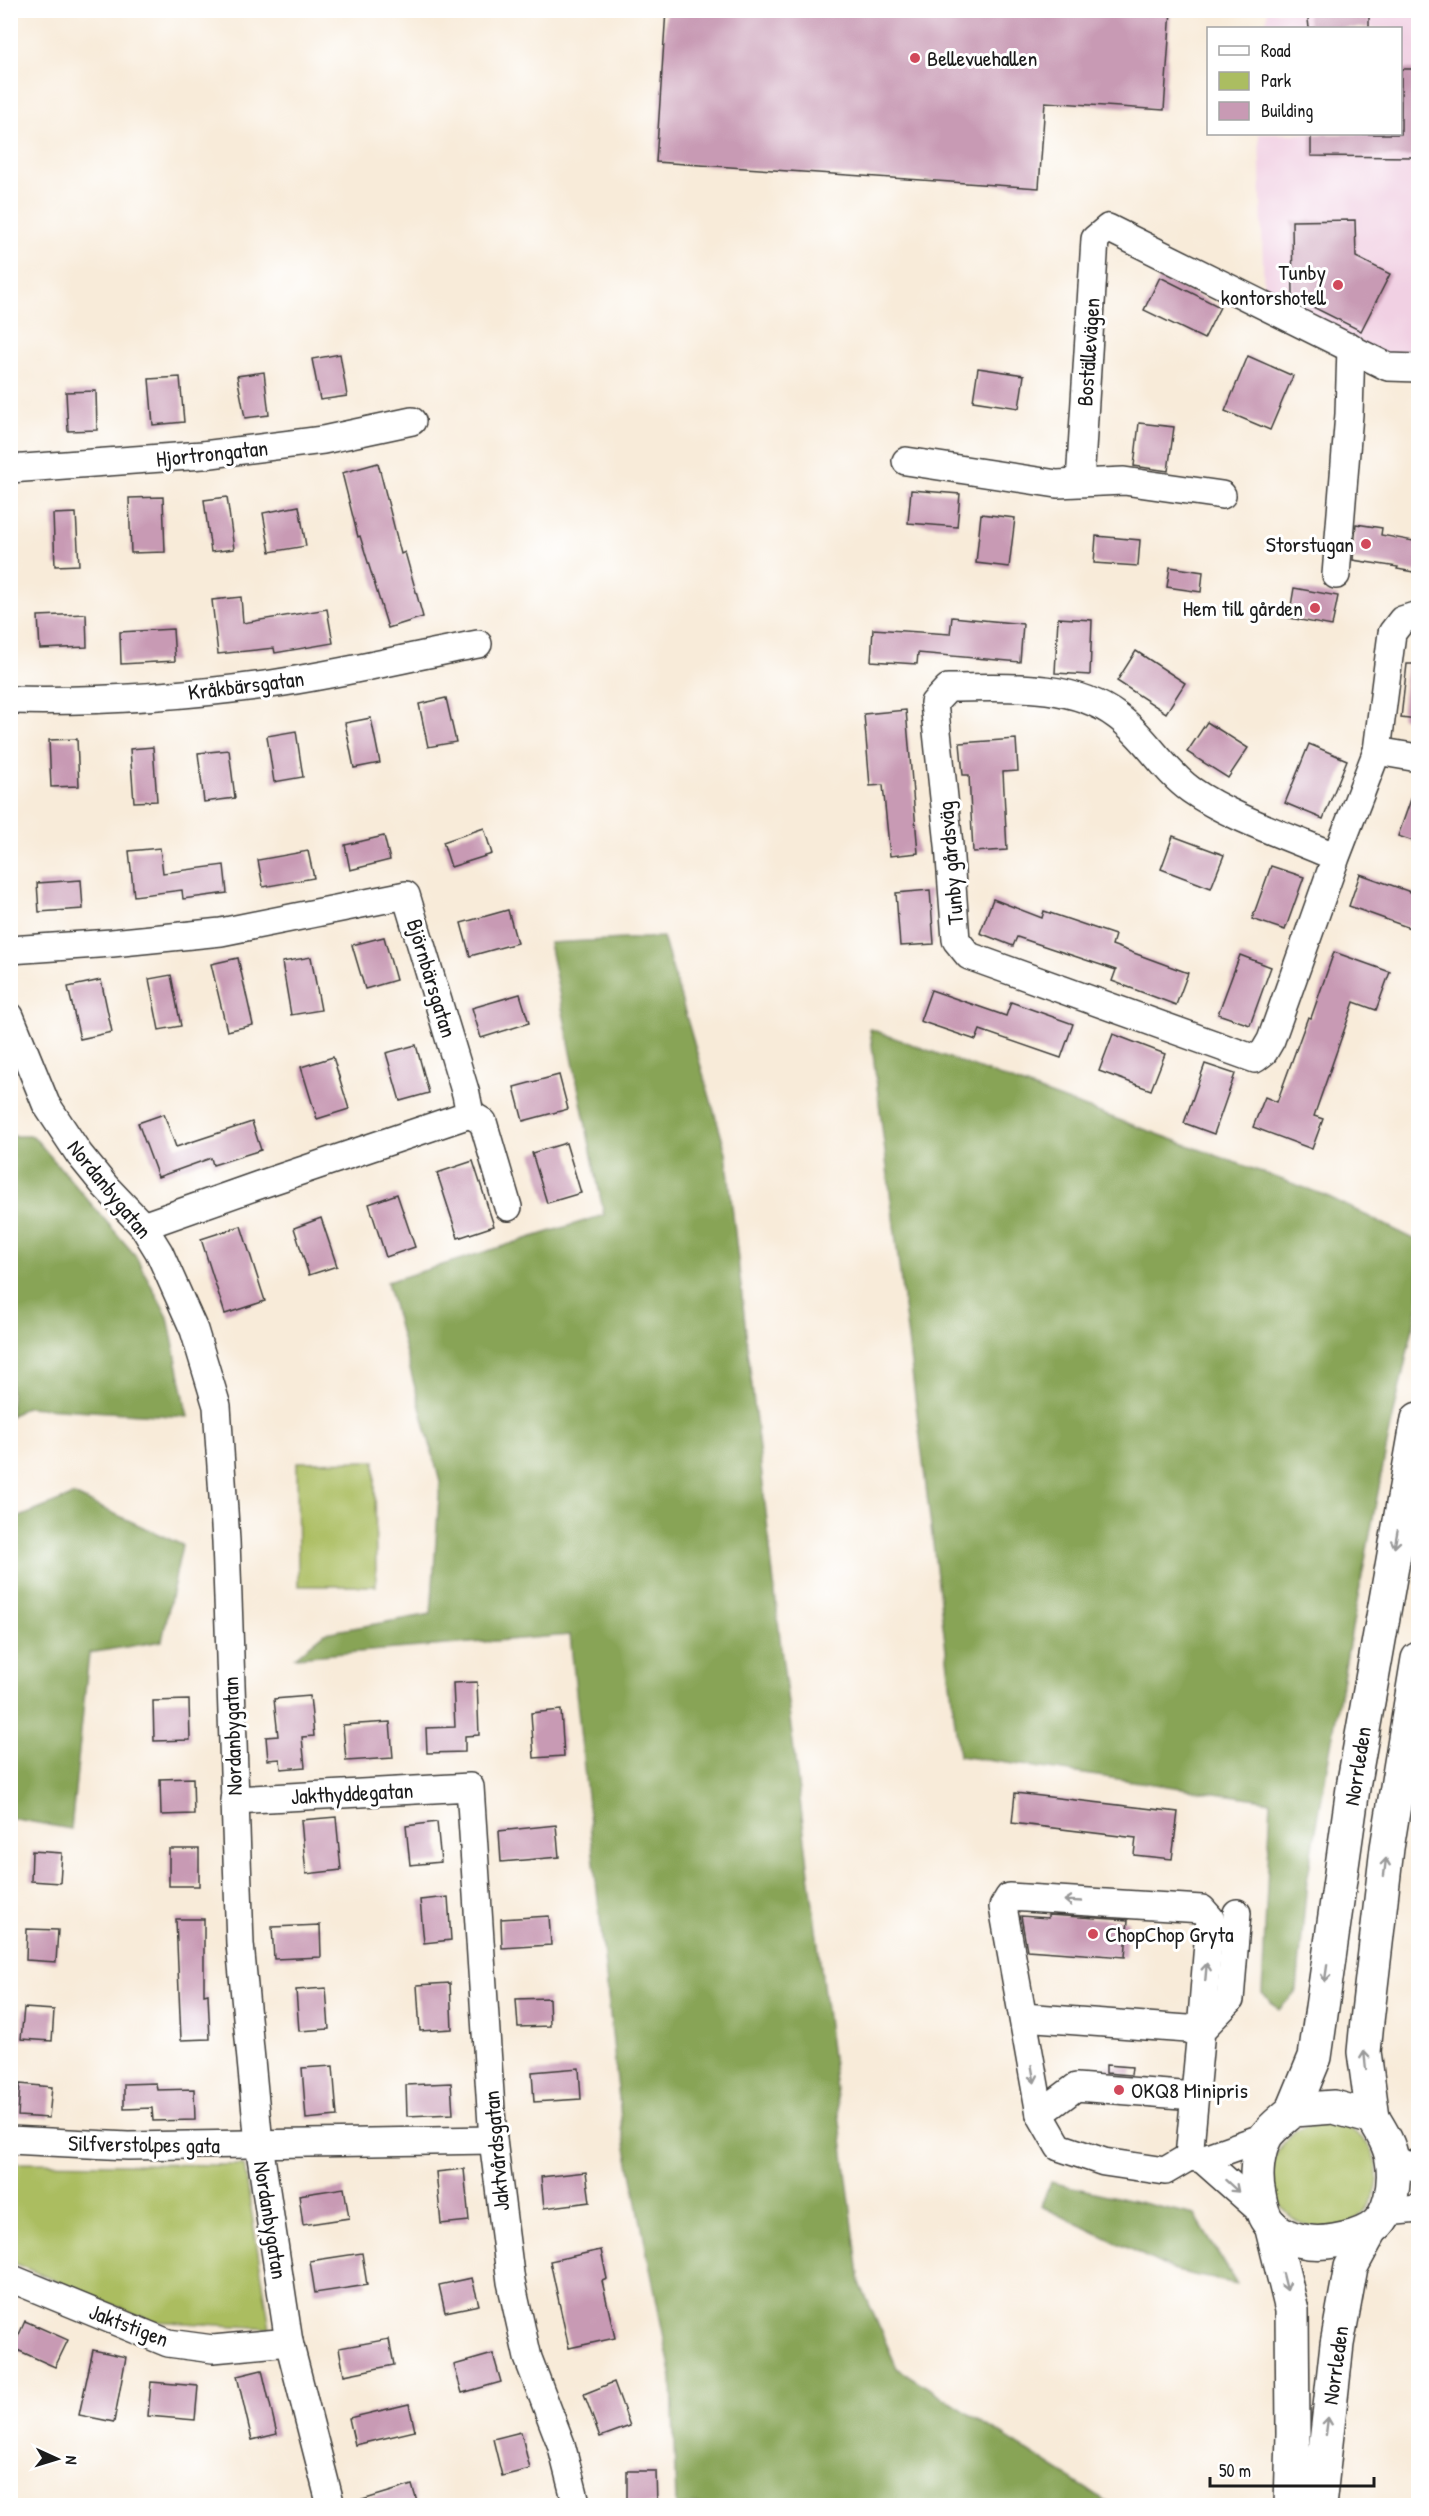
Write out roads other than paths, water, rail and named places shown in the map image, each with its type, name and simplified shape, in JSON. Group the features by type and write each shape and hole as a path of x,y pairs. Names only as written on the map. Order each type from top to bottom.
{"main road":[{"name":"Norrleden","path":"1293,2110 1315,2057 1354,1781 1419,1419"},
{"name":"Norrleden","path":"1373,2118 1364,2052 1366,2032 1387,1848 1419,1659"},
{"path":"1334,2107 1373,2118 1406,2164 1378,2221 1352,2238 1320,2244 1293,2239 1267,2219 1256,2180 1259,2159 1267,2136 1293,2110 1334,2107"},
{"name":"Norrleden","path":"1267,2219 1292,2310 1291,2505"},
{"name":"Norrleden","path":"1319,2505 1337,2344 1350,2267 1378,2221"}],"street":[{"name":"Boställevägen","path":"1080,482 1095,239 1108,228 1351,347"},
{"path":"1336,575 1349,414 1351,347 1388,367 1419,368"},
{"name":"Hjortrongatan","path":"10,469 203,455 323,440 411,421"},
{"path":"906,461 1057,484 1124,481 1222,495"},
{"name":"Tunby gårdsväg","path":"1336,857 1210,803 1189,788 1117,716 1076,697 1030,688 948,688 934,703 949,845 956,940 969,956 1255,1059 1264,1052 1271,1040 1336,857 1377,751 1392,633 1401,620 1419,615"},
{"name":"Kråkbärsgatan","path":"10,700 73,701 158,696 272,684 478,645"},
{"path":"1377,751 1419,758"},
{"name":"Björnbärsgatan","path":"10,950 221,932 406,895 470,1114"},
{"name":"Nordanbygatan","path":"10,1016 46,1104 79,1154 105,1186 143,1226 167,1268 194,1330 217,1406 226,1541 240,1944 259,2144 289,2342 331,2505"},
{"path":"143,1226 470,1114 483,1122 508,1207"},
{"name":"Jakthyddegatan","path":"234,1800 470,1787"},
{"name":"Jaktvårdsgatan","path":"470,1787 493,2140 511,2282 528,2358 561,2444 577,2505"},
{"path":"1267,2136 1195,2158 1165,2170 1104,2162 1059,2147 1040,2114 1003,1907 1009,1897 1202,1909 1210,1918 1195,2096 1195,2158 1267,2219"},
{"path":"1201,2030 1230,2000 1237,1913"},
{"path":"1023,2017 1201,2030"},
{"path":"1040,2114 1076,2087 1195,2096"},
{"name":"Silfverstolpes gata","path":"10,2140 128,2146 493,2140"},
{"path":"1378,2221 1419,2209"},
{"name":"Jaktstigen","path":"10,2278 168,2343 213,2349 289,2342"}],"place":[{"name":"Bellevuehallen","path":"915,58"},
{"name":"Tunby kontorshotell","path":"1338,285"},
{"name":"Storstugan","path":"1366,544"},
{"name":"Hem till gården","path":"1315,608"},
{"name":"ChopChop Gryta","path":"1093,1934"},
{"name":"OKQ8 Minipris","path":"1119,2090"}]}
